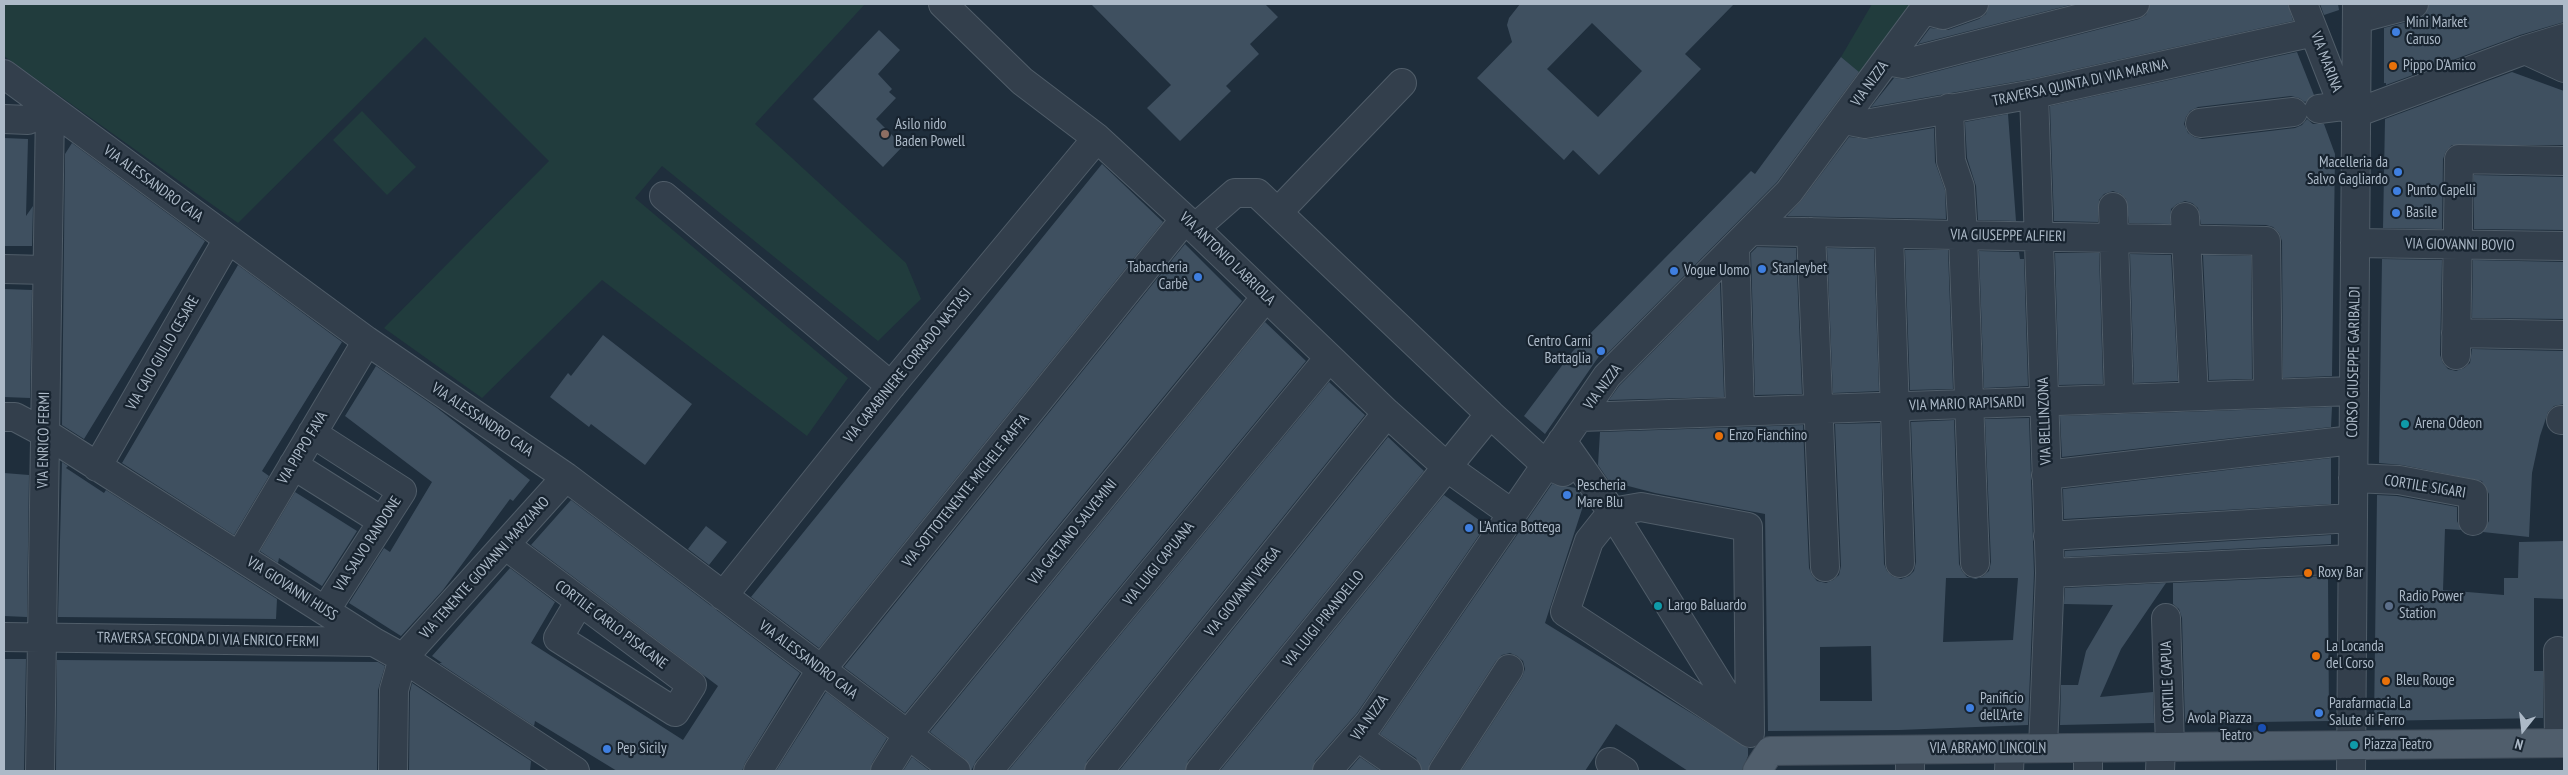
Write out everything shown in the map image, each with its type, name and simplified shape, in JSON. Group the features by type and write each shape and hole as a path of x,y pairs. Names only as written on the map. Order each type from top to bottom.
{"main road":[{"name":"VIA ABRAMO LINCOLN","path":"1763,761 2009,760 2043,748 2088,760 2164,755 2205,746 2562,743"}],"street":[{"name":"VIA ANTONIO LABRIOLA","path":"943,4 1022,81 1097,138 1190,223 1329,358 1448,468 1511,513"},
{"path":"1926,7 1943,15 1974,4"},
{"path":"1886,61 1903,64 2135,4"},
{"name":"VIA MARINA","path":"2303,4 2315,35 2328,110"},
{"name":"TRAVERSA QUINTA DI VIA MARINA","path":"1844,120 1865,124 2034,94 2315,35 2357,18 2414,4"},
{"name":"VIA NIZZA","path":"1327,771 1358,737 1607,376 1789,192 1926,7"},
{"name":"CORSO GIUSEPPE GARIBALDI","path":"2351,746 2355,243 2328,110 2357,18"},
{"path":"2200,123 2328,110 2564,38"},
{"path":"2525,50 2564,68"},
{"name":"VIA ALESSANDRO CAIA","path":"4,74 367,341 566,478 956,771"},
{"path":"1278,212 1402,83"},
{"name":"VIA BELLINZONA","path":"2034,94 2050,572 2043,748"},
{"path":"4,119 28,120 50,108"},
{"name":"VIA ENRICO FERMI","path":"40,771 46,270 50,108"},
{"path":"1949,108 1951,161 1960,187 1963,235 1975,563"},
{"name":"VIA CARABINIERE CORRADO NASTASI","path":"722,596 891,386 1097,138"},
{"path":"2564,160 2459,159 2456,344 2564,335"},
{"name":"VIA SOTTOTENENTE MICHELE RAFFA","path":"758,771 821,670 1190,223 1235,193 1257,193 1546,465"},
{"path":"664,196 891,386"},
{"path":"2113,207 2119,398"},
{"path":"2185,228 2194,396"},
{"name":"VIA GIUSEPPE ALFIERI","path":"1743,239 1811,232 2114,238 2185,228 2266,241 2268,393"},
{"path":"1811,232 1825,567"},
{"path":"1889,234 1900,563"},
{"name":"VIA CAIO GIULIO CESARE","path":"97,466 228,239"},
{"path":"1740,411 1743,239"},
{"name":"VIA GIOVANNI BOVIO","path":"2355,243 2564,246"},
{"path":"4,269 46,270"},
{"name":"VIA GAETANO SALVEMINI","path":"885,771 908,734 1266,297"},
{"name":"VIA PIPPO FAVA","path":"240,555 367,341"},
{"name":"VIA LUIGI CAPUANA","path":"988,771 1329,358"},
{"name":"VIA MARIO RAPISARDI","path":"1580,417 2354,390"},
{"name":"VIA GIOVANNI VERGA","path":"1099,771 1387,413"},
{"name":"VIA LUIGI PIRANDELLO","path":"1200,771 1490,414"},
{"name":"VIA GIOVANNI HUSS","path":"4,416 15,417 45,433 240,555 374,642 403,658 575,771"},
{"name":"VIA SALVO RANDONE","path":"312,434 402,491 325,610"},
{"path":"2046,475 2353,440"},
{"path":"1562,442 1612,512 1720,690 1750,734 1763,761"},
{"path":"293,465 382,521"},
{"path":"1546,465 1592,483"},
{"name":"VIA TENENTE GIOVANNI MARZIANO","path":"403,658 566,478"},
{"name":"CORTILE SIGARI","path":"2352,478 2399,480 2472,494 2473,521"},
{"path":"1641,507 1748,527 1750,734 1565,612 1589,541 1612,512 1641,507"},
{"path":"2048,536 2352,518"},
{"name":"CORTILE CARLO PISACANE","path":"505,545 580,601 692,685 675,712 558,638 580,601"},
{"path":"2050,572 2352,559"},
{"name":"CORTILE CAPUA","path":"2164,755 2166,618"},
{"name":"TRAVERSA SECONDA DI VIA ENRICO FERMI","path":"4,637 374,642"},
{"path":"2558,651 2562,743"},
{"path":"393,771 394,690 403,658"},
{"path":"1443,771 1509,669"},
{"path":"1358,737 1407,771"}],"green space":[{"path":"4,4 865,4 755,124 906,263 921,299 878,341 662,166 635,198 848,378 807,436 602,280 482,398 384,328 549,161 425,37 238,223 4,56"},
{"path":"1872,4 1913,4 1861,74 1841,57"},
{"path":"362,111 416,167 387,195 333,140"}],"building":[{"path":"1091,4 1265,4 1278,17 1250,44 1259,54 1226,86 1231,91 1180,141 1147,108 1171,85"},
{"path":"1520,4 1734,4 1685,54 1701,69 1599,175 1573,150 1564,160 1477,78 1512,42 1507,25 1509,18","holes":["1592,23 1642,71 1598,117 1547,69"]},
{"path":"1989,4 2074,4 1918,44 1930,28 1948,30 1979,19 1986,14"},
{"path":"2150,4 2288,4 2293,21 2031,79 1871,107 1894,78 1907,79 2139,19 2146,15"},
{"path":"2320,4 2338,4 2339,10 2324,15"},
{"path":"2429,4 2564,4 2564,22 2520,35 2386,85 2384,83 2384,28 2418,19 2425,15"},
{"path":"879,30 900,50 878,74 892,89 889,92 896,98 876,119 903,146 883,167 813,99"},
{"path":"2297,52 2314,95 2305,102 2291,96 2198,107 2190,111 2184,124 2188,133 2202,139 2295,128 2302,125 2307,119 2313,124 2324,124 2335,154 2332,376 2283,378 2282,241 2279,233 2273,227 2266,225 2201,224 2198,208 2192,203 2185,201 2171,209 2170,224 2129,223 2126,199 2121,194 2113,191 2104,194 2099,200 2098,222 2054,221 2050,106"},
{"path":"1841,57 1859,72 1777,182 1604,357 1604,349 1545,434 1524,416 1573,351 1751,171 1755,174"},
{"path":"2512,72 2564,91 2564,145 2452,145 2446,151 2443,159 2442,229 2383,228 2385,119"},
{"path":"2008,114 2016,221 1978,220 1976,186 1967,158 1965,122"},
{"path":"1934,128 1935,162 1945,190 1946,219 1787,216 1801,201 1849,137 1868,139"},
{"path":"4,138 28,139 26,216 33,206 32,246 4,246"},
{"path":"72,143 205,241 84,439 62,425 65,154"},
{"path":"1102,164 1163,222 819,648 751,597"},
{"path":"2474,175 2564,177 2564,230 2474,229"},
{"path":"1185,244 1242,301 905,713 844,667"},
{"path":"1757,247 1796,248 1802,394 1755,395 1751,253"},
{"path":"1827,248 1874,249 1879,391 1833,393"},
{"path":"1905,250 1948,250 1953,389 1910,390"},
{"path":"1979,251 2019,252 2020,259 2024,259 2028,386 1984,388"},
{"path":"2055,253 2099,253 2103,384 2059,385"},
{"path":"2130,254 2171,255 2178,381 2134,383"},
{"path":"2203,255 2251,256 2252,379 2209,380"},
{"path":"2382,259 2442,260 2440,355 2448,369 2456,371 2470,363 2472,349 2564,351 2564,404 2554,406 2548,412 2540,436 2532,473 2529,537 2483,532 2489,521 2489,494 2482,481 2402,465 2379,463"},
{"path":"2473,260 2564,262 2564,319 2472,318"},
{"path":"238,265 342,342 262,471 269,476 234,535 122,463"},
{"path":"1720,283 1724,397 1609,400 1619,386"},
{"path":"4,289 32,290 30,398 4,397"},
{"path":"1265,322 1306,361 976,761 971,771 965,759 930,732"},
{"path":"603,335 692,404 645,465 591,424 589,427 550,397 568,373 571,376"},
{"path":"376,366 437,408 530,480 513,501 510,499 443,590 401,636 349,603 384,548 390,552 432,482 345,416"},
{"path":"1329,382 1365,415 1087,761 1084,771 1008,771"},
{"path":"2332,407 2331,427 2062,457 2060,416"},
{"path":"2029,418 2034,573 2028,725 1899,730 1768,731 1765,514 1655,493 1609,481 1598,465 1600,432 1803,425 1809,568 1817,581 1826,583 1839,575 1841,566 1835,424 1880,423 1884,564 1892,576 1901,579 1909,576 1914,571 1916,562 1911,422 1954,420 1959,564 1967,577 1971,578 1946,578 1943,642 2013,640 2018,578 1978,578 1989,571 1991,562 1985,419","holes":["1871,646 1872,701 1820,701 1820,647"]},
{"path":"1388,437 1424,471 1188,761 1185,771 1119,771"},
{"path":"2331,458 2331,504 2064,519 2063,489"},
{"path":"62,462 68,466 66,468 104,493 106,490 277,599 276,619 58,617"},
{"path":"4,473 29,475 27,617 4,616"},
{"path":"1552,484 1576,488 1585,500 1545,623 1748,748 1748,756 1742,771 1688,771 1616,724 1585,771 1461,771 1522,677 1525,669 1523,661 1510,653 1502,655 1496,661 1430,763 1428,771 1422,771 1416,758 1380,734"},
{"path":"295,492 357,531 322,586 279,558 278,563 260,551"},
{"path":"1444,495 1486,525 1357,713 1315,761 1312,771 1220,771"},
{"path":"2377,495 2397,496 2457,507 2457,521 2461,530 2445,529 2443,590 2504,595 2504,578 2518,578 2519,542 2564,541 2564,599 2534,598 2534,671 2543,671 2543,718 2374,721"},
{"path":"571,500 800,673 742,771 617,771 535,721 534,726 439,663 442,663 432,656 510,568 555,602 531,643 683,740 718,686 531,545"},
{"path":"706,526 727,542 709,565 688,549"},
{"path":"2331,535 2331,544 2065,557 2065,551"},
{"path":"2328,576 2329,721 2185,723 2182,618 2179,609 2173,604 2173,583"},
{"path":"2166,583 2121,649 2100,697 2153,692 2154,723 2060,725 2061,685 2078,685 2086,651 2113,605 2064,604 2065,588"},
{"path":"4,659 26,659 24,771 4,771"},
{"path":"57,660 378,662 385,666 378,690 377,771 56,771"},
{"path":"412,683 531,761 530,771 409,771 410,692"},
{"path":"826,692 887,738 872,763 870,771 776,771"},
{"path":"912,757 930,771 903,771"},
{"path":"1360,757 1380,771 1348,771"}],"place":[{"name":"Mini Market Caruso","path":"2396,32"},
{"name":"Pippo D'Amico","path":"2393,66"},
{"name":"Asilo nido Baden Powell","path":"885,134"},
{"name":"Macelleria da Salvo Gagliardo","path":"2398,172"},
{"name":"Punto Capelli","path":"2397,191"},
{"name":"Basile","path":"2396,213"},
{"name":"Stanleybet","path":"1762,269"},
{"name":"Vogue Uomo","path":"1674,271"},
{"name":"Tabaccheria Carbè","path":"1198,277"},
{"name":"Centro Carni Battaglia","path":"1601,351"},
{"name":"Arena Odeon","path":"2405,424"},
{"name":"Enzo Fianchino","path":"1719,436"},
{"name":"Pescheria Mare Blu","path":"1567,495"},
{"name":"L'Antica Bottega","path":"1469,528"},
{"name":"Roxy Bar","path":"2308,573"},
{"name":"Largo Baluardo","path":"1658,606"},
{"name":"Radio Power Station","path":"2389,606"},
{"name":"La Locanda del Corso","path":"2316,656"},
{"name":"Bleu Rouge","path":"2386,681"},
{"name":"Panificio dell'Arte","path":"1970,708"},
{"name":"Parafarmacia La Salute di Ferro","path":"2319,713"},
{"name":"Avola Piazza Teatro","path":"2262,728"},
{"name":"Piazza Teatro","path":"2354,745"},
{"name":"Pep Sicily","path":"607,749"}]}
